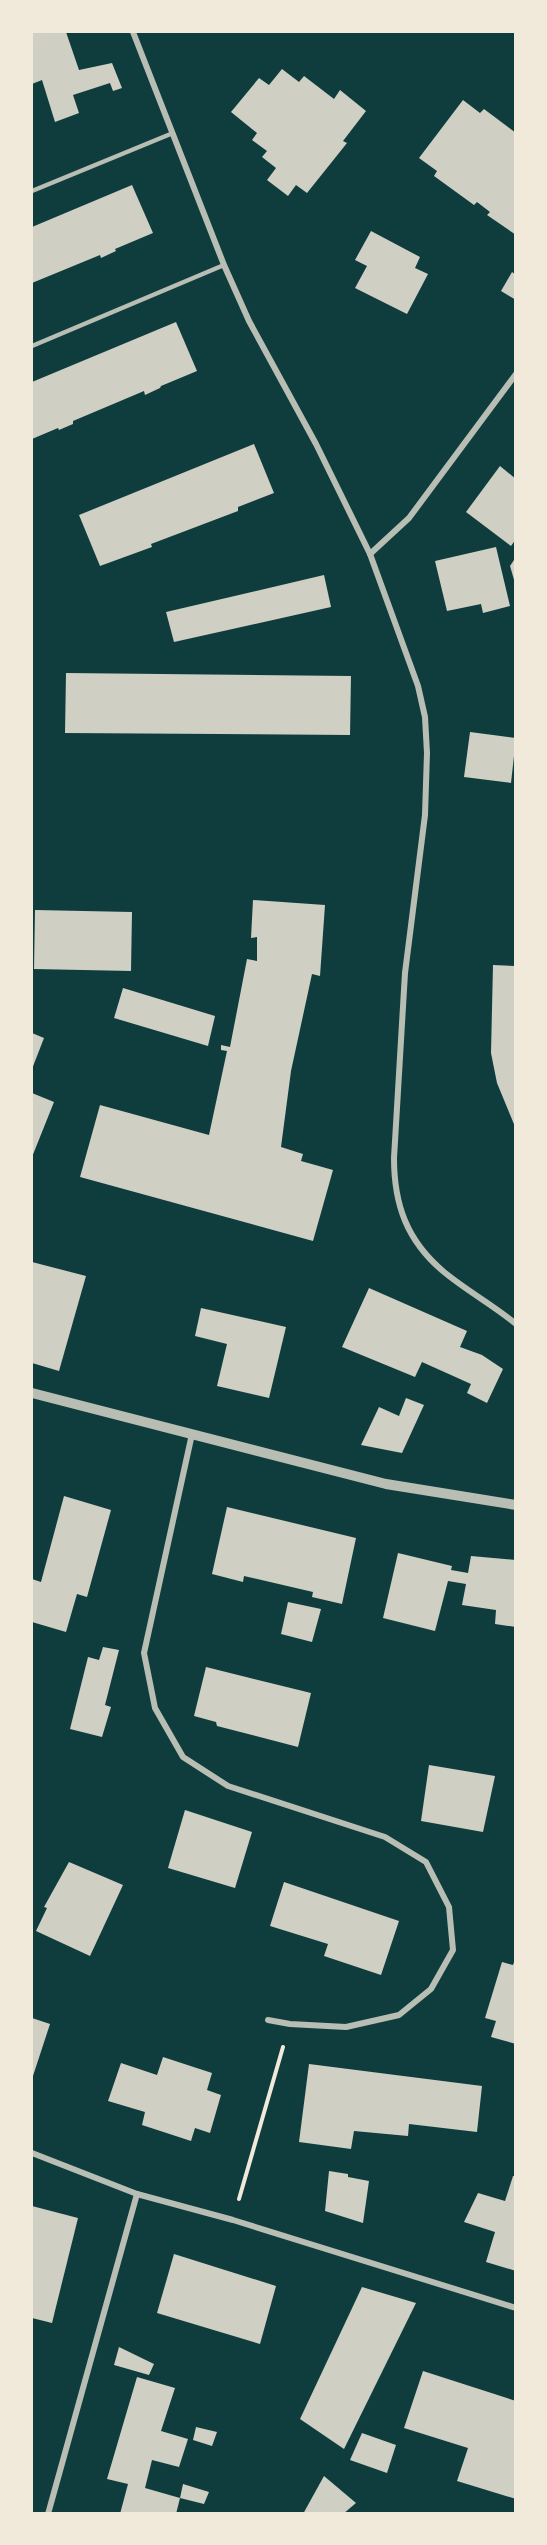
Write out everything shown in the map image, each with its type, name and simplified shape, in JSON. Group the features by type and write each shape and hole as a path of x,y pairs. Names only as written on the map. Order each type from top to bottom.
{"street":[{"path":"133,32 224,265 249,321 316,444 370,554 418,686 425,717 427,753 425,815 405,973 394,1188 400,1213 427,1256 445,1273 516,1324"},
{"path":"370,554 409,518 516,374"},
{"path":"32,1393 387,1484 516,1505"},
{"path":"192,1434 144,1653 155,1708 183,1757 228,1786 385,1838 426,1862 449,1907 453,1950 431,1989 399,2015 346,2027 290,2024 268,2020"},
{"path":"32,2153 137,2194 233,2220 516,2308"},
{"path":"48,2514 137,2194"}],"lane":[{"path":"32,191 173,133"},
{"path":"32,346 224,265"}],"path":[{"path":"233,2220 290,2024"}],"building":[{"path":"32,32 66,32 79,70 112,63 122,88 113,91 110,83 73,95 79,113 55,122 42,80 32,84"},
{"path":"282,69 299,82 304,76 334,99 340,90 366,111 343,141 347,143 307,193 296,185 288,196 267,180 276,168 262,157 267,151 252,140 257,133 231,112 259,78 269,85"},
{"path":"463,100 480,113 484,109 516,133 516,235 487,215 490,212 477,202 474,205 434,176 437,171 419,158"},
{"path":"132,185 153,233 115,249 116,251 101,258 100,255 32,283 32,227"},
{"path":"371,231 420,257 415,268 428,274 407,314 355,288 367,266 355,260"},
{"path":"512,272 516,275 516,300 501,291"},
{"path":"176,322 197,371 145,395 144,391 73,421 73,424 59,430 58,428 32,439 32,382"},
{"path":"254,444 274,493 238,507 238,511 100,566 79,515"},
{"path":"500,466 516,479 516,539 511,546 466,512"},
{"path":"496,547 510,606 483,613 481,604 447,611 435,561"},
{"path":"516,557 516,583 515,583 510,566"},
{"path":"324,575 331,607 174,642 166,612"},
{"path":"66,673 351,676 350,735 65,733"},
{"path":"470,732 516,738 511,783 464,777"},
{"path":"253,900 325,905 320,976 312,974 291,1071 281,1147 303,1154 301,1161 333,1170 313,1241 80,1177 100,1105 209,1135 227,1051 221,1050 221,1045 230,1047 247,959 257,961 257,937 251,938"},
{"path":"35,910 132,912 131,971 34,969"},
{"path":"493,965 516,966 516,1129 497,1083 491,1053"},
{"path":"123,988 215,1016 208,1046 114,1018"},
{"path":"32,1033 44,1038 32,1069"},
{"path":"32,1093 54,1102 32,1157"},
{"path":"32,1262 86,1276 59,1371 32,1363"},
{"path":"369,1288 467,1331 460,1347 482,1355 503,1369 487,1403 467,1393 471,1384 422,1362 415,1377 342,1347"},
{"path":"201,1308 286,1327 269,1398 217,1386 227,1344 195,1336"},
{"path":"406,1398 424,1405 402,1453 361,1445 379,1407 399,1416"},
{"path":"64,1496 111,1510 87,1597 77,1594 66,1632 32,1622 32,1579 41,1582"},
{"path":"227,1507 356,1538 342,1604 312,1597 313,1592 244,1576 243,1582 212,1574"},
{"path":"398,1553 452,1566 451,1570 468,1573 471,1556 516,1560 516,1627 495,1624 496,1610 462,1605 466,1584 448,1581 435,1631 383,1618"},
{"path":"288,1602 321,1609 312,1642 281,1634"},
{"path":"103,1647 119,1650 105,1705 111,1707 102,1737 70,1729 88,1657 99,1660"},
{"path":"206,1667 311,1693 298,1747 217,1726 216,1722 194,1716"},
{"path":"429,1765 495,1776 483,1832 421,1821"},
{"path":"185,1810 252,1832 235,1888 168,1868"},
{"path":"69,1862 123,1885 90,1956 36,1931 47,1908 44,1907"},
{"path":"284,1882 399,1921 381,1975 324,1956 328,1944 270,1926"},
{"path":"515,1959 516,2044 491,2037 496,2021 485,2018 502,1962 513,1965"},
{"path":"32,2018 50,2024 32,2079"},
{"path":"163,2057 212,2073 207,2090 221,2095 210,2133 195,2128 191,2141 142,2125 145,2112 108,2101 121,2063 157,2075"},
{"path":"309,2064 482,2086 477,2132 409,2124 408,2136 354,2131 351,2149 299,2142"},
{"path":"329,2171 369,2181 363,2223 325,2211"},
{"path":"513,2176 516,2176 516,2271 486,2262 495,2232 464,2222 478,2193 505,2201"},
{"path":"32,2206 78,2218 52,2323 32,2318"},
{"path":"174,2254 276,2286 260,2344 157,2313"},
{"path":"362,2287 416,2303 344,2449 300,2419"},
{"path":"119,2347 154,2364 149,2375 114,2365"},
{"path":"423,2371 516,2401 516,2499 457,2481 468,2448 404,2428"},
{"path":"137,2377 175,2388 161,2431 188,2439 179,2467 152,2460 145,2488 180,2498 176,2514 120,2514 128,2484 107,2479"},
{"path":"196,2427 217,2432 212,2446 193,2440"},
{"path":"362,2433 396,2445 387,2473 350,2460"},
{"path":"324,2476 356,2503 343,2514 303,2514"},
{"path":"183,2484 209,2492 204,2504 180,2498"}]}
